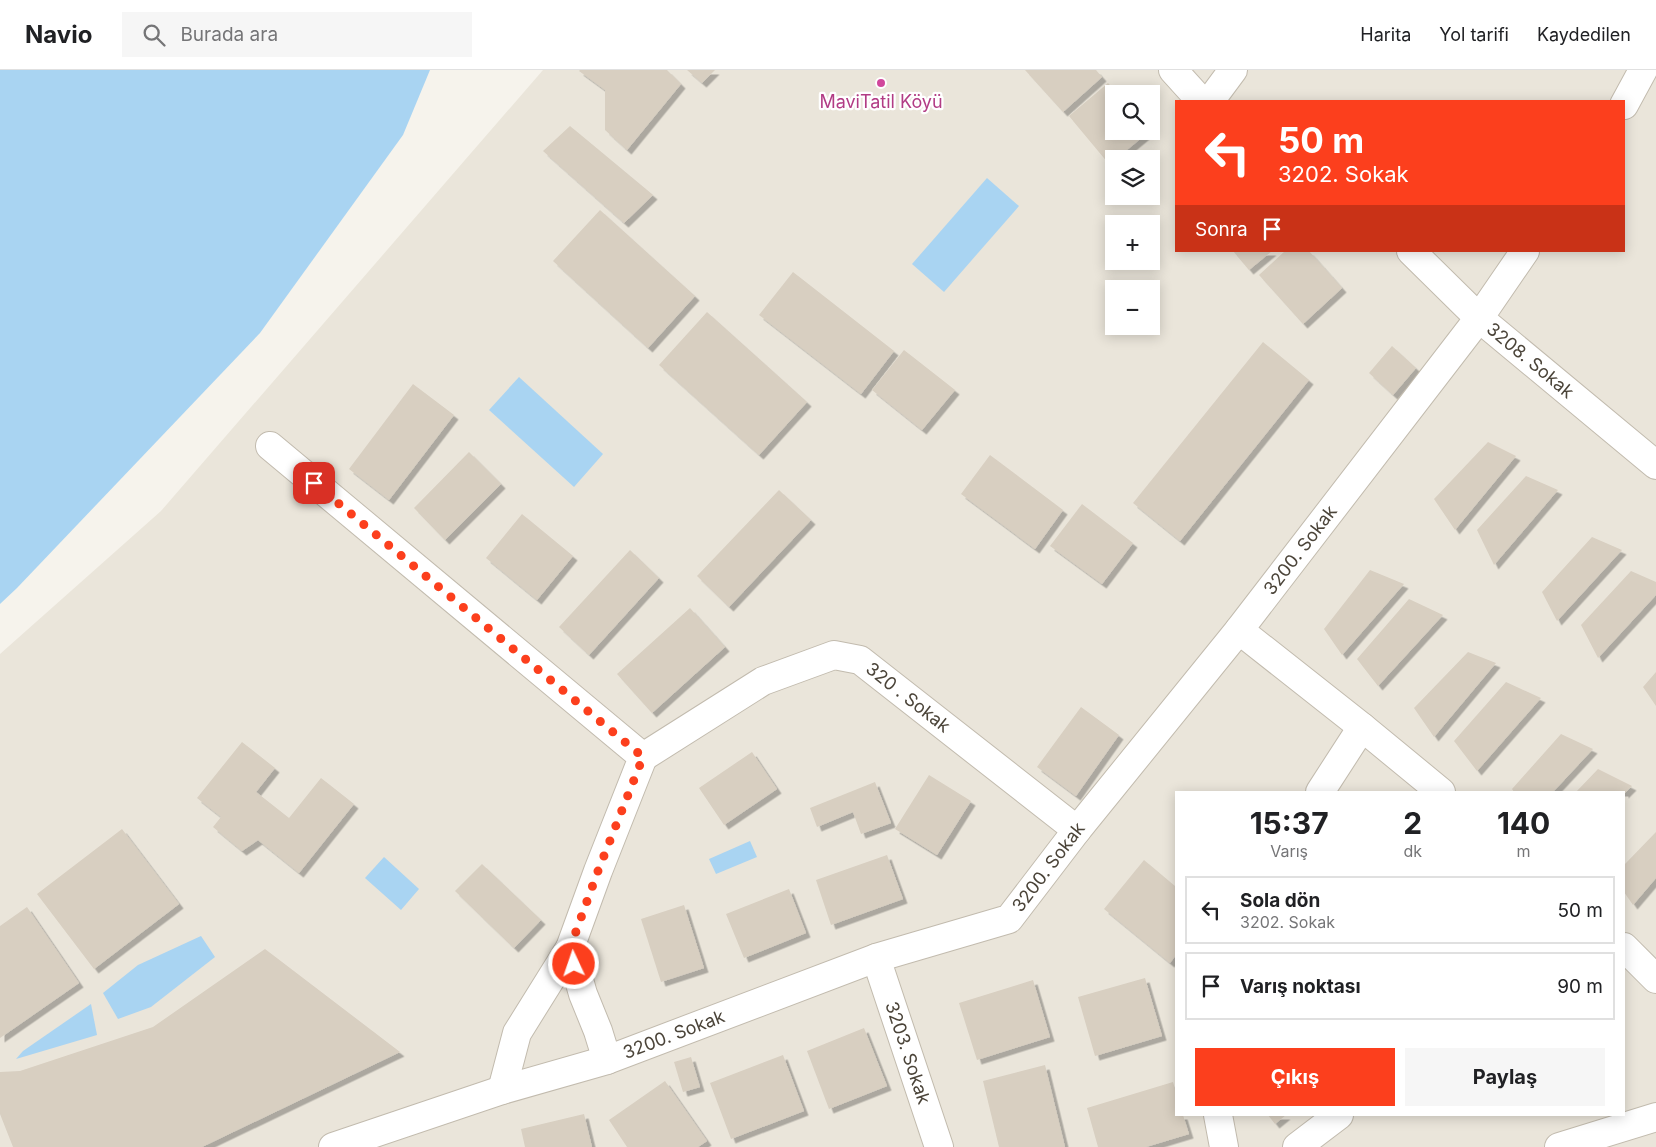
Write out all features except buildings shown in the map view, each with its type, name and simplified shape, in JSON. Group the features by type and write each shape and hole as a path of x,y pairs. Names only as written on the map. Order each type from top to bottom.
{"street":[{"path":"1173,70 1200,100"},
{"path":"1211,100 1233,70"},
{"path":"1625,102 1643,70"},
{"name":"3208. Sokak","path":"1412,252 1479,318 1656,465"},
{"name":"3200. Sokak","path":"333,1147 502,1090 607,1060 876,958 1009,919 1077,830 1239,630 1479,318 1524,252"},
{"path":"270,446 643,757 570,948 517,1033 502,1090"},
{"path":"1239,630 1440,791"},
{"name":"320 . Sokak","path":"643,757 763,681 834,655 860,660 1077,830"},
{"path":"1321,791 1362,728"},
{"path":"570,948 583,994 607,1060"},
{"path":"1625,948 1656,979"},
{"name":"3203. Sokak","path":"876,958 939,1147"},
{"path":"1218,1116 1224,1147"},
{"path":"1297,1147 1338,1116"},
{"path":"1559,1147 1656,1116"}],"shaded area":[{"path":"543,70 1656,70 1656,1147 0,1147 0,654 161,511"}],"water":[{"path":"0,70 430,70 403,135 260,333 0,604"},
{"path":"987,178 1019,206 944,292 912,264"},
{"path":"519,377 603,454 574,487 489,410"},
{"path":"750,841 757,857 716,874 709,859"},
{"path":"384,857 419,889 401,910 365,878"},
{"path":"201,936 215,957 151,1007 118,1019 103,993 138,965"},
{"path":"91,1004 97,1035 16,1059 23,1051"}],"place":[{"name":"MaviTatil Köyü","path":"881,83"}],"route":[{"path":"314,483 643,757 570,948 574,964"}]}
